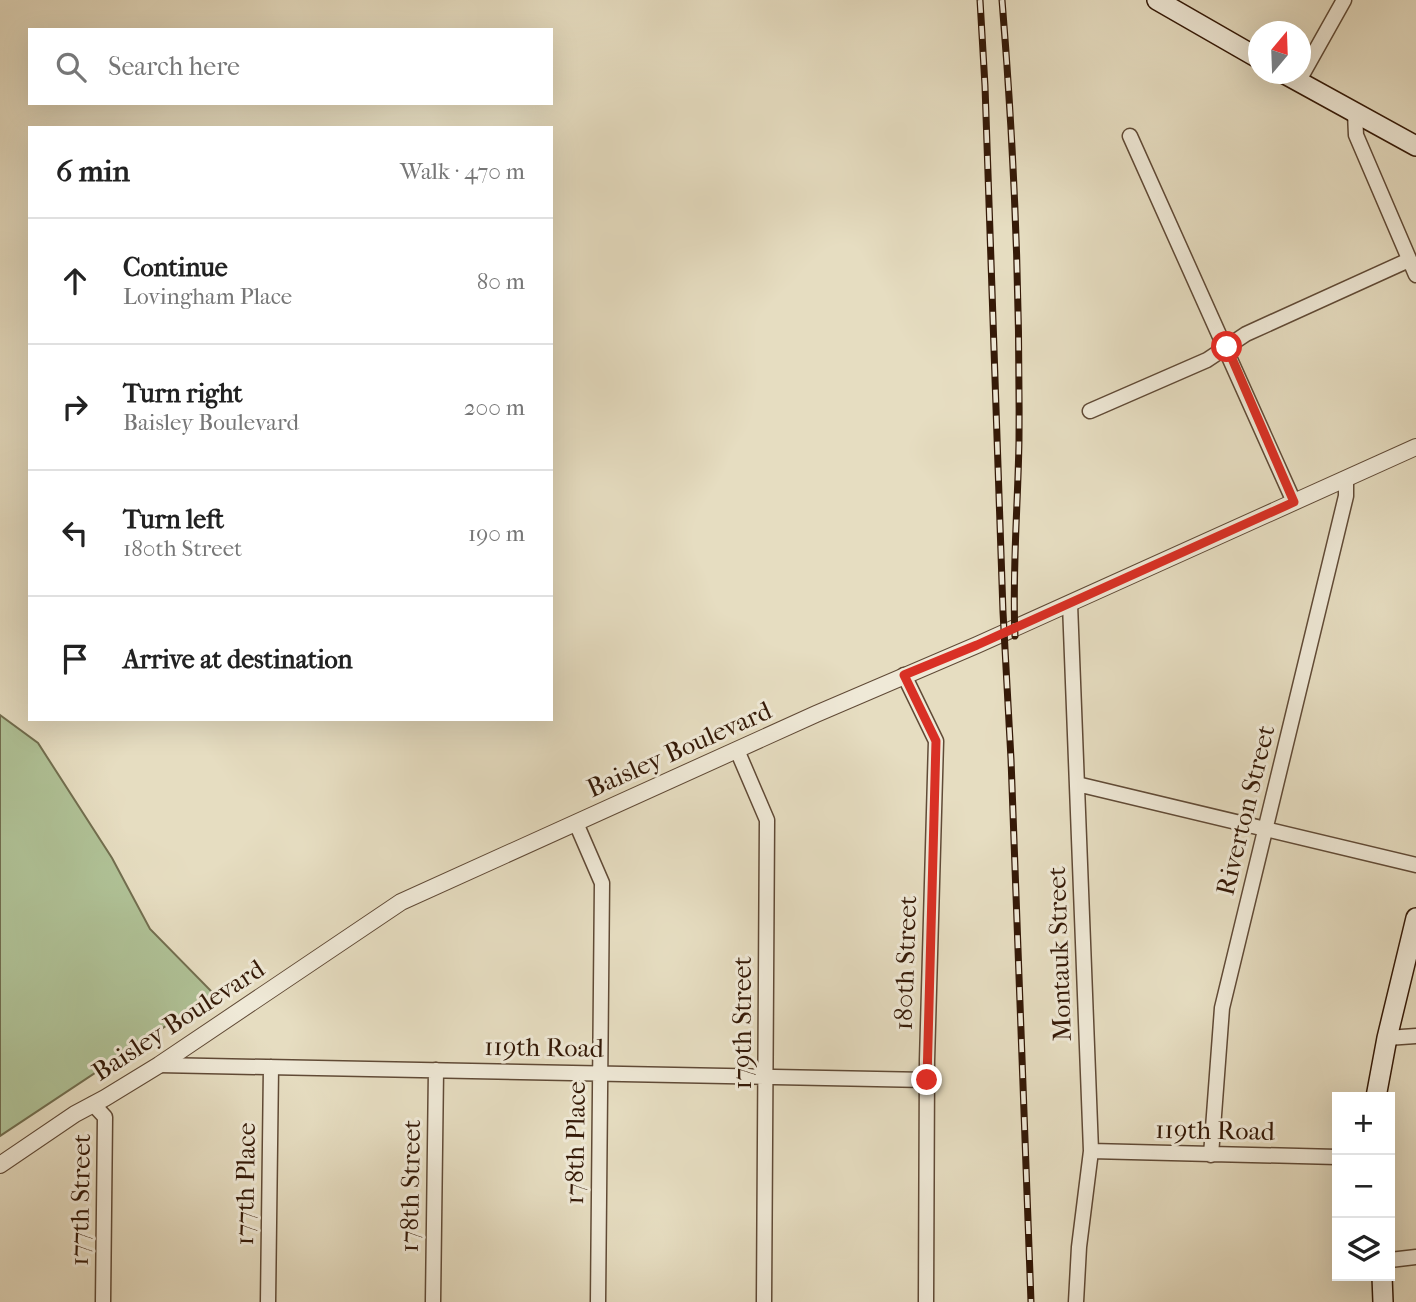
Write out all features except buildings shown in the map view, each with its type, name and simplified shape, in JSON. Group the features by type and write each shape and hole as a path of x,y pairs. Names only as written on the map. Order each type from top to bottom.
{"main road":[{"path":"1157,0 1248,52"},
{"path":"1303,84 1416,146"},
{"path":"1377,1092 1416,918"},
{"path":"1382,1281 1382,1302"}],"street":[{"path":"1311,50 1344,0"},
{"path":"1355,113 1356,135 1416,275"},
{"path":"1130,136 1227,347 1294,502"},
{"path":"1090,411 1207,360 1247,334 1409,260"},
{"name":"Baisley Boulevard","path":"0,1166 75,1114 159,1065 401,902 1416,447"},
{"name":"Riverton Street","path":"1211,1154 1222,1008 1346,496 1346,480"},
{"name":"Montauk Street","path":"1070,604 1091,1151 1079,1247 1076,1302"},
{"name":"180th Street","path":"904,675 936,741 927,1080 926,1302"},
{"name":"179th Street","path":"737,750 767,820 764,1302"},
{"path":"1077,784 1416,865"},
{"name":"178th Place","path":"576,823 602,883 598,1302"},
{"path":"1387,1038 1416,1036"},
{"name":"119th Road","path":"159,1065 927,1080"},
{"name":"177th Place","path":"268,1302 271,1067"},
{"name":"178th Street","path":"433,1302 436,1070"},
{"name":"177th Street","path":"93,1104 105,1117 103,1302"},
{"name":"119th Road","path":"1091,1151 1332,1157"},
{"path":"1395,1259 1416,1257"}],"green space":[{"path":"0,715 38,743 112,858 150,929 214,994 0,1136"}],"railway":[{"path":"980,0 1031,1302"},
{"path":"1002,0 1017,275 1019,440 1015,636"}],"route":[{"path":"927,1080 936,741 904,675 977,645 1294,502 1227,347"}]}
